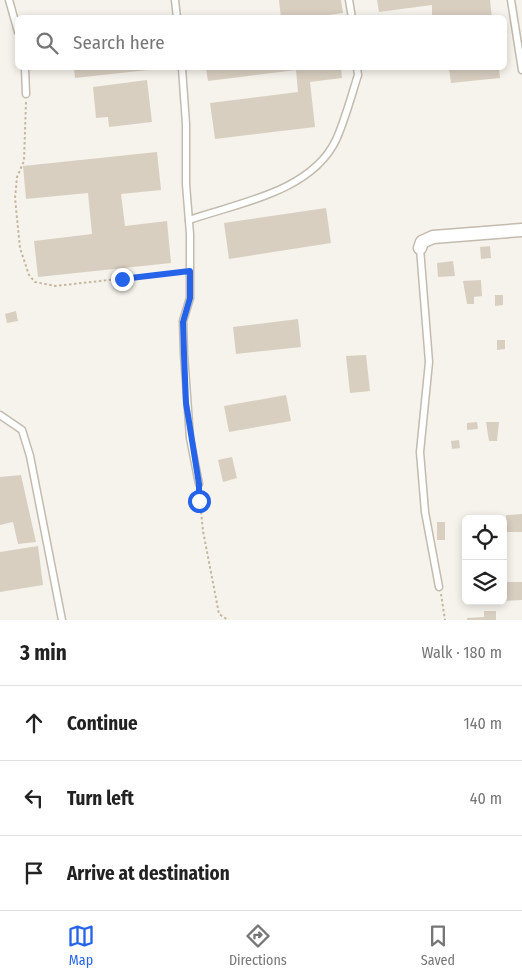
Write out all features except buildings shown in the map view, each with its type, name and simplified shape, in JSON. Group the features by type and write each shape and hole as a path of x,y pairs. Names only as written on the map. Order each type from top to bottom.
{"street":[{"path":"420,248 422,242 433,237 522,230"}],"lane":[{"path":"9,0 15,21"},
{"path":"176,0 177,15"},
{"path":"349,0 352,15"},
{"path":"511,0 522,70"},
{"path":"25,70 26,94"},
{"path":"182,70 186,124 186,184 190,271 190,298 183,322 184,354 190,438 199,484"},
{"path":"189,220 240,206 312,172 335,142 358,75 357,70"},
{"path":"420,248 429,362 420,452 425,512 439,587"},
{"path":"0,415 22,430 30,456 62,620"}],"path":[{"path":"26,94 27,130 24,160 17,177 15,198 20,248 29,274 35,282 65,286 190,271"},
{"path":"199,484 203,531 219,614 228,620"},
{"path":"439,587 445,620"}],"route":[{"path":"122,279 190,271 190,298 183,322 184,354 186,403 190,438 199,484 199,501"}]}
